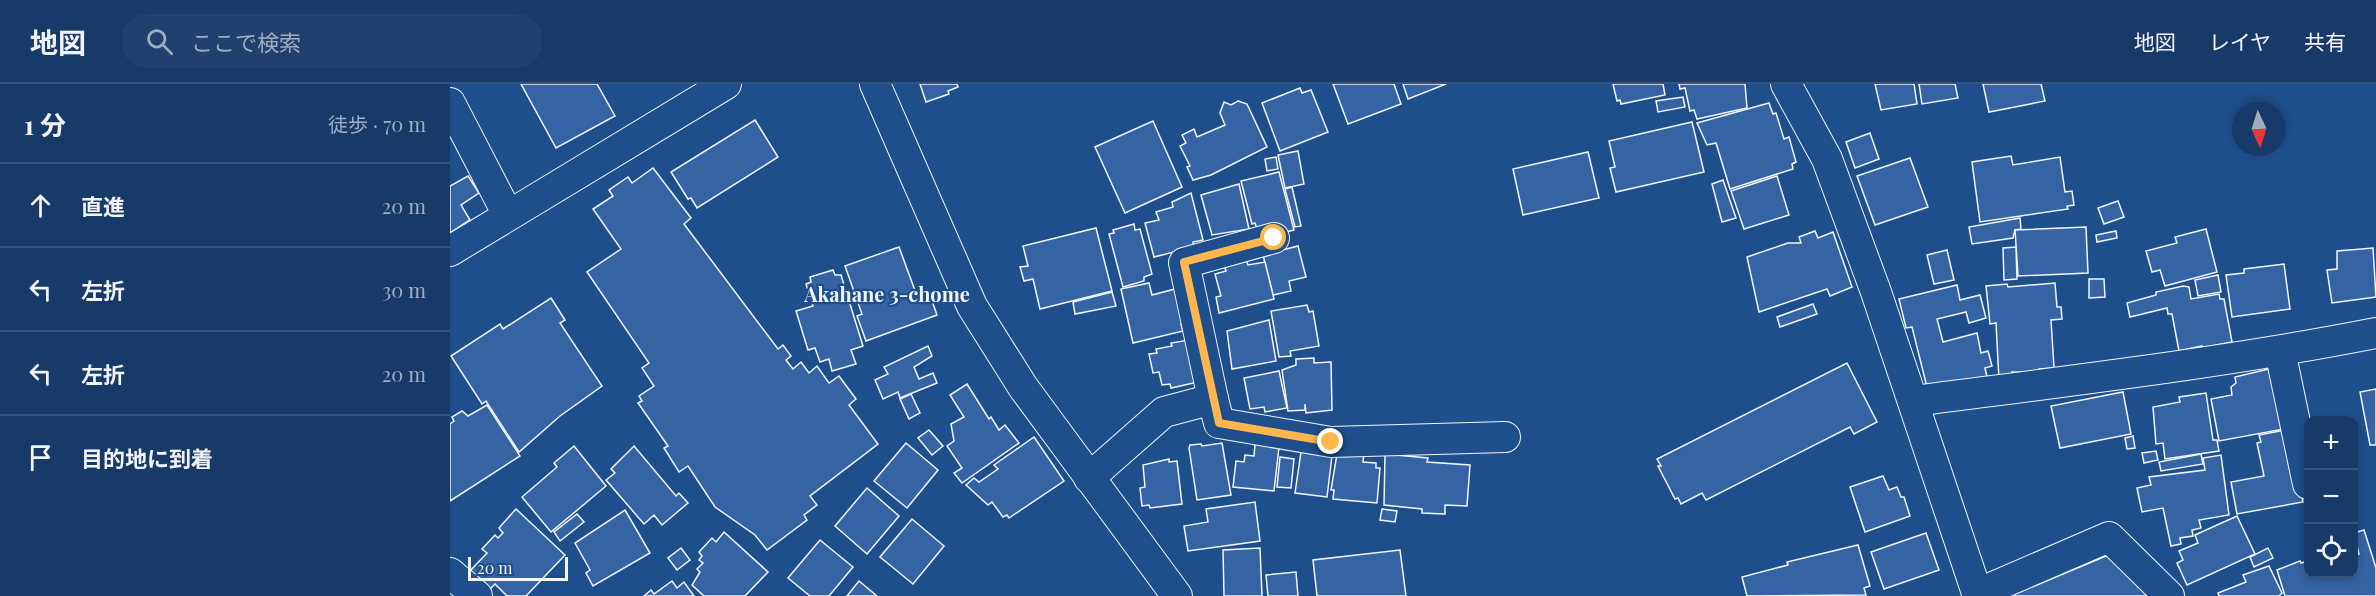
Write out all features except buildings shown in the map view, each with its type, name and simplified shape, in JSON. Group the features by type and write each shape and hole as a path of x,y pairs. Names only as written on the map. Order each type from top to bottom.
{"street":[{"path":"450,250 726,84"},
{"path":"874,84 972,306 1023,387 1177,596"},
{"path":"1786,84 1827,159 1914,401 1978,595 2109,537 2169,596"},
{"path":"450,103 508,215"},
{"path":"1274,238 1184,262 1219,423 1331,442 1505,437"},
{"path":"1914,401 2132,374 2280,351 2376,333"},
{"path":"2280,351 2305,470"},
{"path":"1089,478 1164,412 1213,399"},
{"path":"450,573 477,596"}],"district":[{"name":"Akahane 3-chome","path":"887,295"}],"route":[{"path":"1274,238 1184,262 1219,423 1331,442"}]}
